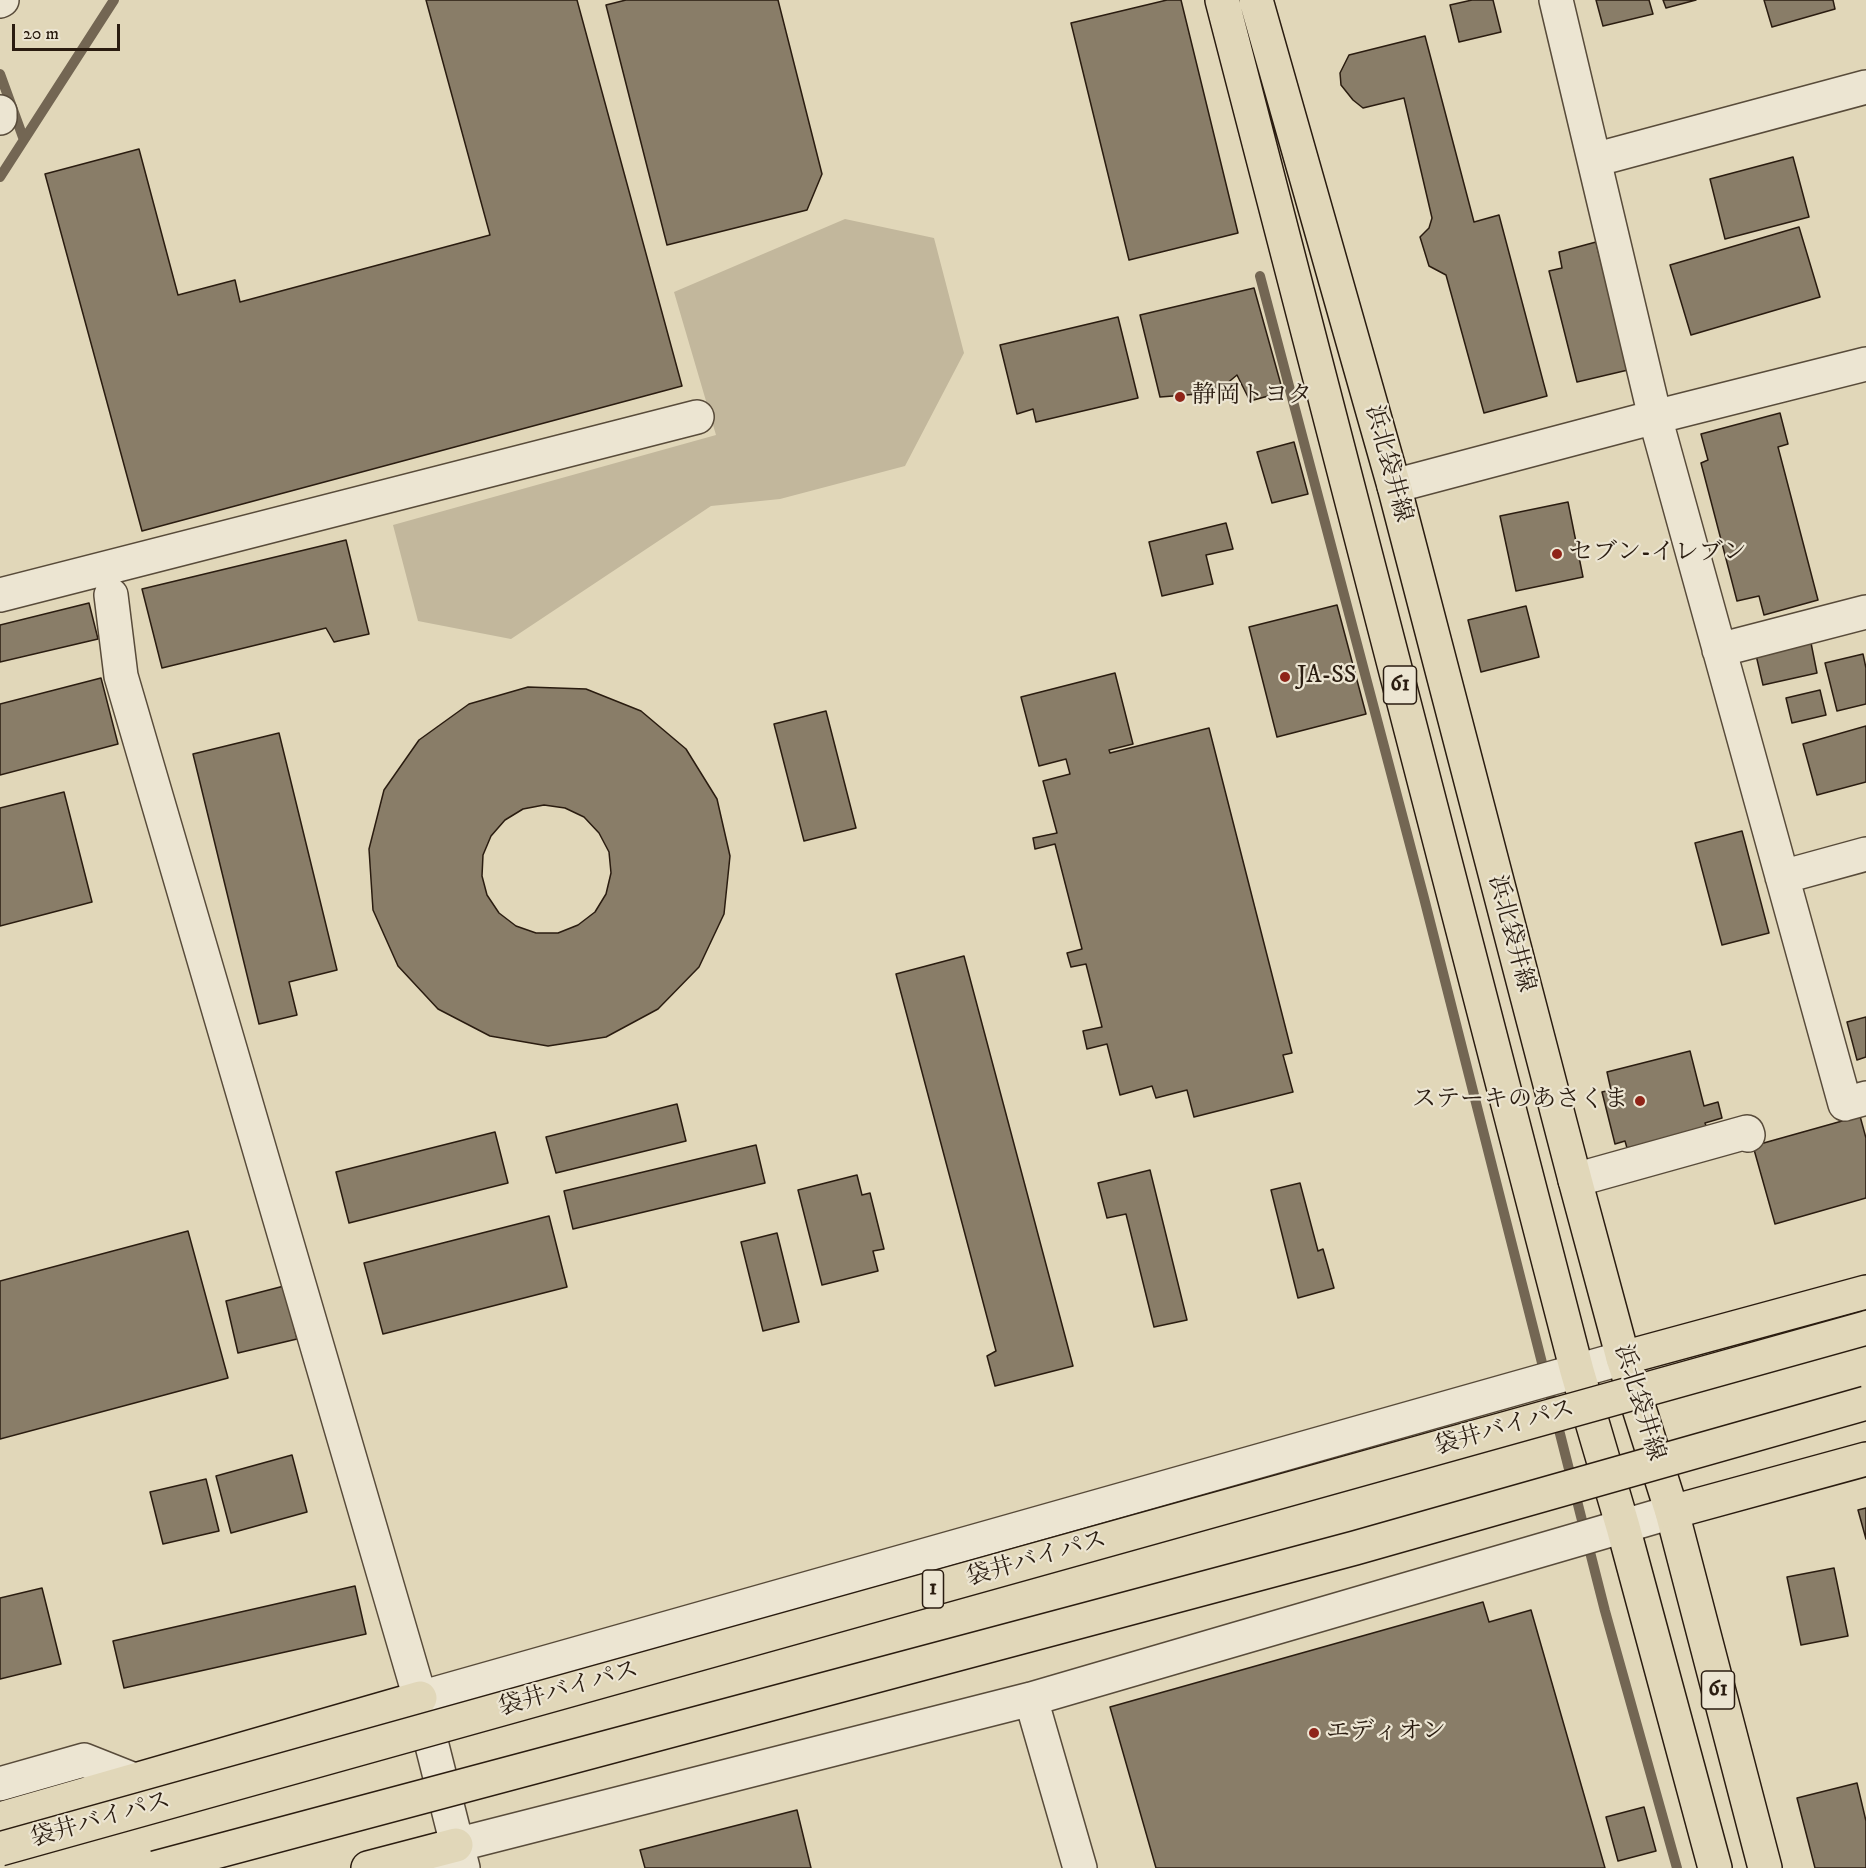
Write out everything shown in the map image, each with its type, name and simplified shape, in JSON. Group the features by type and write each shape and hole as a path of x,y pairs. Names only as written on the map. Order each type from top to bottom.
{"main road":[{"name":"浜北袋井線","path":"1222,0 1577,1371 1623,1527 1715,1868"},
{"name":"浜北袋井線","path":"1256,0 1394,486 1575,1180 1623,1358 1672,1512 1765,1868"},
{"path":"1623,1358 1866,1292"},
{"name":"袋井バイパス","path":"0,1849 1866,1328"},
{"path":"155,1868 1343,1551 1866,1403"},
{"path":"1672,1512 1866,1459"},
{"path":"0,1819 420,1698"},
{"path":"368,1868 460,1857"}],"street":[{"path":"1556,0 1655,417 1845,1104 1866,1098"},
{"path":"1594,160 1866,87"},
{"path":"0,112 0,118"},
{"path":"1394,486 1866,364"},
{"path":"0,595 697,417"},
{"path":"111,595 121,676 420,1698 460,1857"},
{"path":"1719,650 1866,612"},
{"path":"1782,877 1866,854"},
{"path":"1575,1180 1747,1132 1748,1135"},
{"path":"1826,1302 1866,1285"},
{"path":"420,1698 1623,1358"},
{"path":"416,1868 1031,1699 1672,1512"},
{"path":"1031,1699 1080,1868"},
{"path":"0,1784 84,1760 137,1780"}],"shaded area":[{"path":"845,219 934,238 964,353 905,466 780,499 711,506 511,639 418,621 393,525 716,435 674,292"}],"building":[{"path":"426,0 577,0 682,386 142,531 45,174 139,149 178,295 235,280 240,302 490,235"},
{"path":"626,0 778,0 822,174 807,210 667,245 606,5"},
{"path":"1167,0 1181,0 1238,233 1129,260 1071,23"},
{"path":"1472,0 1493,0 1501,32 1459,42 1450,5"},
{"path":"1596,0 1649,0 1653,14 1603,26"},
{"path":"1663,0 1696,0 1666,8"},
{"path":"1764,0 1833,0 1835,9 1772,27"},
{"path":"1425,36 1474,222 1499,215 1547,396 1484,413 1446,275 1429,266 1420,237 1429,228 1432,218 1404,98 1363,108 1341,85 1340,73 1349,55"},
{"path":"1793,157 1809,217 1725,239 1710,179"},
{"path":"1799,227 1820,297 1691,335 1670,265"},
{"path":"1596,242 1628,370 1577,382 1549,271 1562,268 1559,252"},
{"path":"1254,288 1283,392 1250,401 1237,375 1225,385 1199,394 1160,397 1140,315"},
{"path":"1118,317 1138,398 1036,422 1033,409 1017,414 1000,345"},
{"path":"1780,413 1788,444 1778,447 1818,600 1764,615 1759,596 1737,601 1701,463 1708,460 1701,434"},
{"path":"1294,442 1308,494 1272,503 1257,452"},
{"path":"1568,502 1583,577 1516,591 1500,516"},
{"path":"1226,523 1233,549 1206,555 1213,584 1162,596 1149,542"},
{"path":"346,540 369,634 334,642 326,628 162,668 142,589"},
{"path":"89,603 98,639 0,662 0,625"},
{"path":"1337,605 1366,714 1277,737 1249,627"},
{"path":"1526,606 1539,657 1481,672 1468,620"},
{"path":"1811,643 1817,673 1763,685 1756,655"},
{"path":"1863,654 1866,668 1866,704 1837,711 1825,663"},
{"path":"1115,673 1133,744 1109,750 1110,753 1209,728 1292,1053 1283,1055 1293,1092 1194,1117 1187,1090 1156,1098 1152,1086 1120,1095 1107,1044 1087,1049 1083,1031 1102,1027 1086,964 1071,967 1067,953 1082,949 1055,844 1035,849 1033,838 1057,833 1043,781 1070,774 1066,759 1039,766 1021,697"},
{"path":"101,678 118,744 0,775 0,704"},
{"path":"528,687 586,689 641,711 686,749 717,799 730,856 724,914 699,967 658,1009 606,1037 548,1046 490,1036 438,1009 398,966 373,910 369,849 384,790 419,740 469,704","holes":["544,805 565,808 584,817 599,833 609,852 611,873 606,894 595,912 578,925 558,933 536,933 516,926 499,913 487,895 482,876 483,855 491,836 505,820 523,809"]},
{"path":"1820,690 1826,715 1792,723 1786,698"},
{"path":"826,711 856,828 804,841 774,724"},
{"path":"1866,726 1866,782 1817,795 1803,744"},
{"path":"279,733 337,970 289,982 297,1015 259,1024 193,754"},
{"path":"64,792 92,902 0,926 0,808"},
{"path":"1742,831 1769,933 1722,945 1695,843"},
{"path":"964,956 1073,1366 995,1386 987,1356 996,1351 896,974"},
{"path":"1866,1017 1866,1057 1857,1060 1847,1022"},
{"path":"1690,1051 1704,1106 1718,1102 1722,1118 1705,1123 1707,1129 1627,1148 1625,1141 1615,1144 1602,1092 1611,1090 1607,1072"},
{"path":"677,1104 686,1141 556,1173 546,1137"},
{"path":"1860,1116 1866,1138 1866,1198 1775,1224 1753,1146"},
{"path":"495,1132 508,1183 349,1223 336,1172"},
{"path":"756,1145 765,1183 573,1229 564,1191"},
{"path":"1150,1170 1187,1320 1154,1327 1126,1214 1107,1218 1098,1183"},
{"path":"857,1175 862,1195 870,1193 884,1249 873,1251 878,1271 822,1285 798,1190"},
{"path":"1300,1183 1318,1251 1323,1249 1334,1288 1298,1298 1271,1190"},
{"path":"549,1216 567,1287 383,1334 364,1263"},
{"path":"188,1231 228,1378 0,1439 0,1281"},
{"path":"777,1233 799,1322 763,1331 741,1242"},
{"path":"284,1286 297,1339 238,1353 226,1301"},
{"path":"292,1455 307,1512 231,1533 216,1476"},
{"path":"206,1479 219,1531 163,1544 150,1492"},
{"path":"1866,1508 1866,1539 1858,1510"},
{"path":"1834,1568 1848,1636 1801,1645 1787,1577"},
{"path":"355,1586 366,1634 124,1688 113,1641"},
{"path":"42,1588 61,1664 0,1679 0,1598"},
{"path":"1483,1602 1489,1622 1531,1610 1605,1868 1156,1868 1110,1707"},
{"path":"1857,1783 1866,1821 1866,1868 1815,1868 1797,1798"},
{"path":"1644,1807 1656,1851 1618,1861 1606,1817"},
{"path":"797,1810 811,1868 645,1868 640,1850"}],"waterway":[{"path":"0,177 114,0"},
{"path":"0,74 24,140"},
{"path":"1260,276 1424,898 1605,1611 1677,1868"}],"place":[{"name":"静岡トヨタ","path":"1180,397"},
{"name":"セブン-イレブン","path":"1557,554"},
{"name":"JA-SS","path":"1285,677"},
{"name":"ステーキのあさくま","path":"1640,1101"},
{"name":"エディオン","path":"1314,1733"}]}
